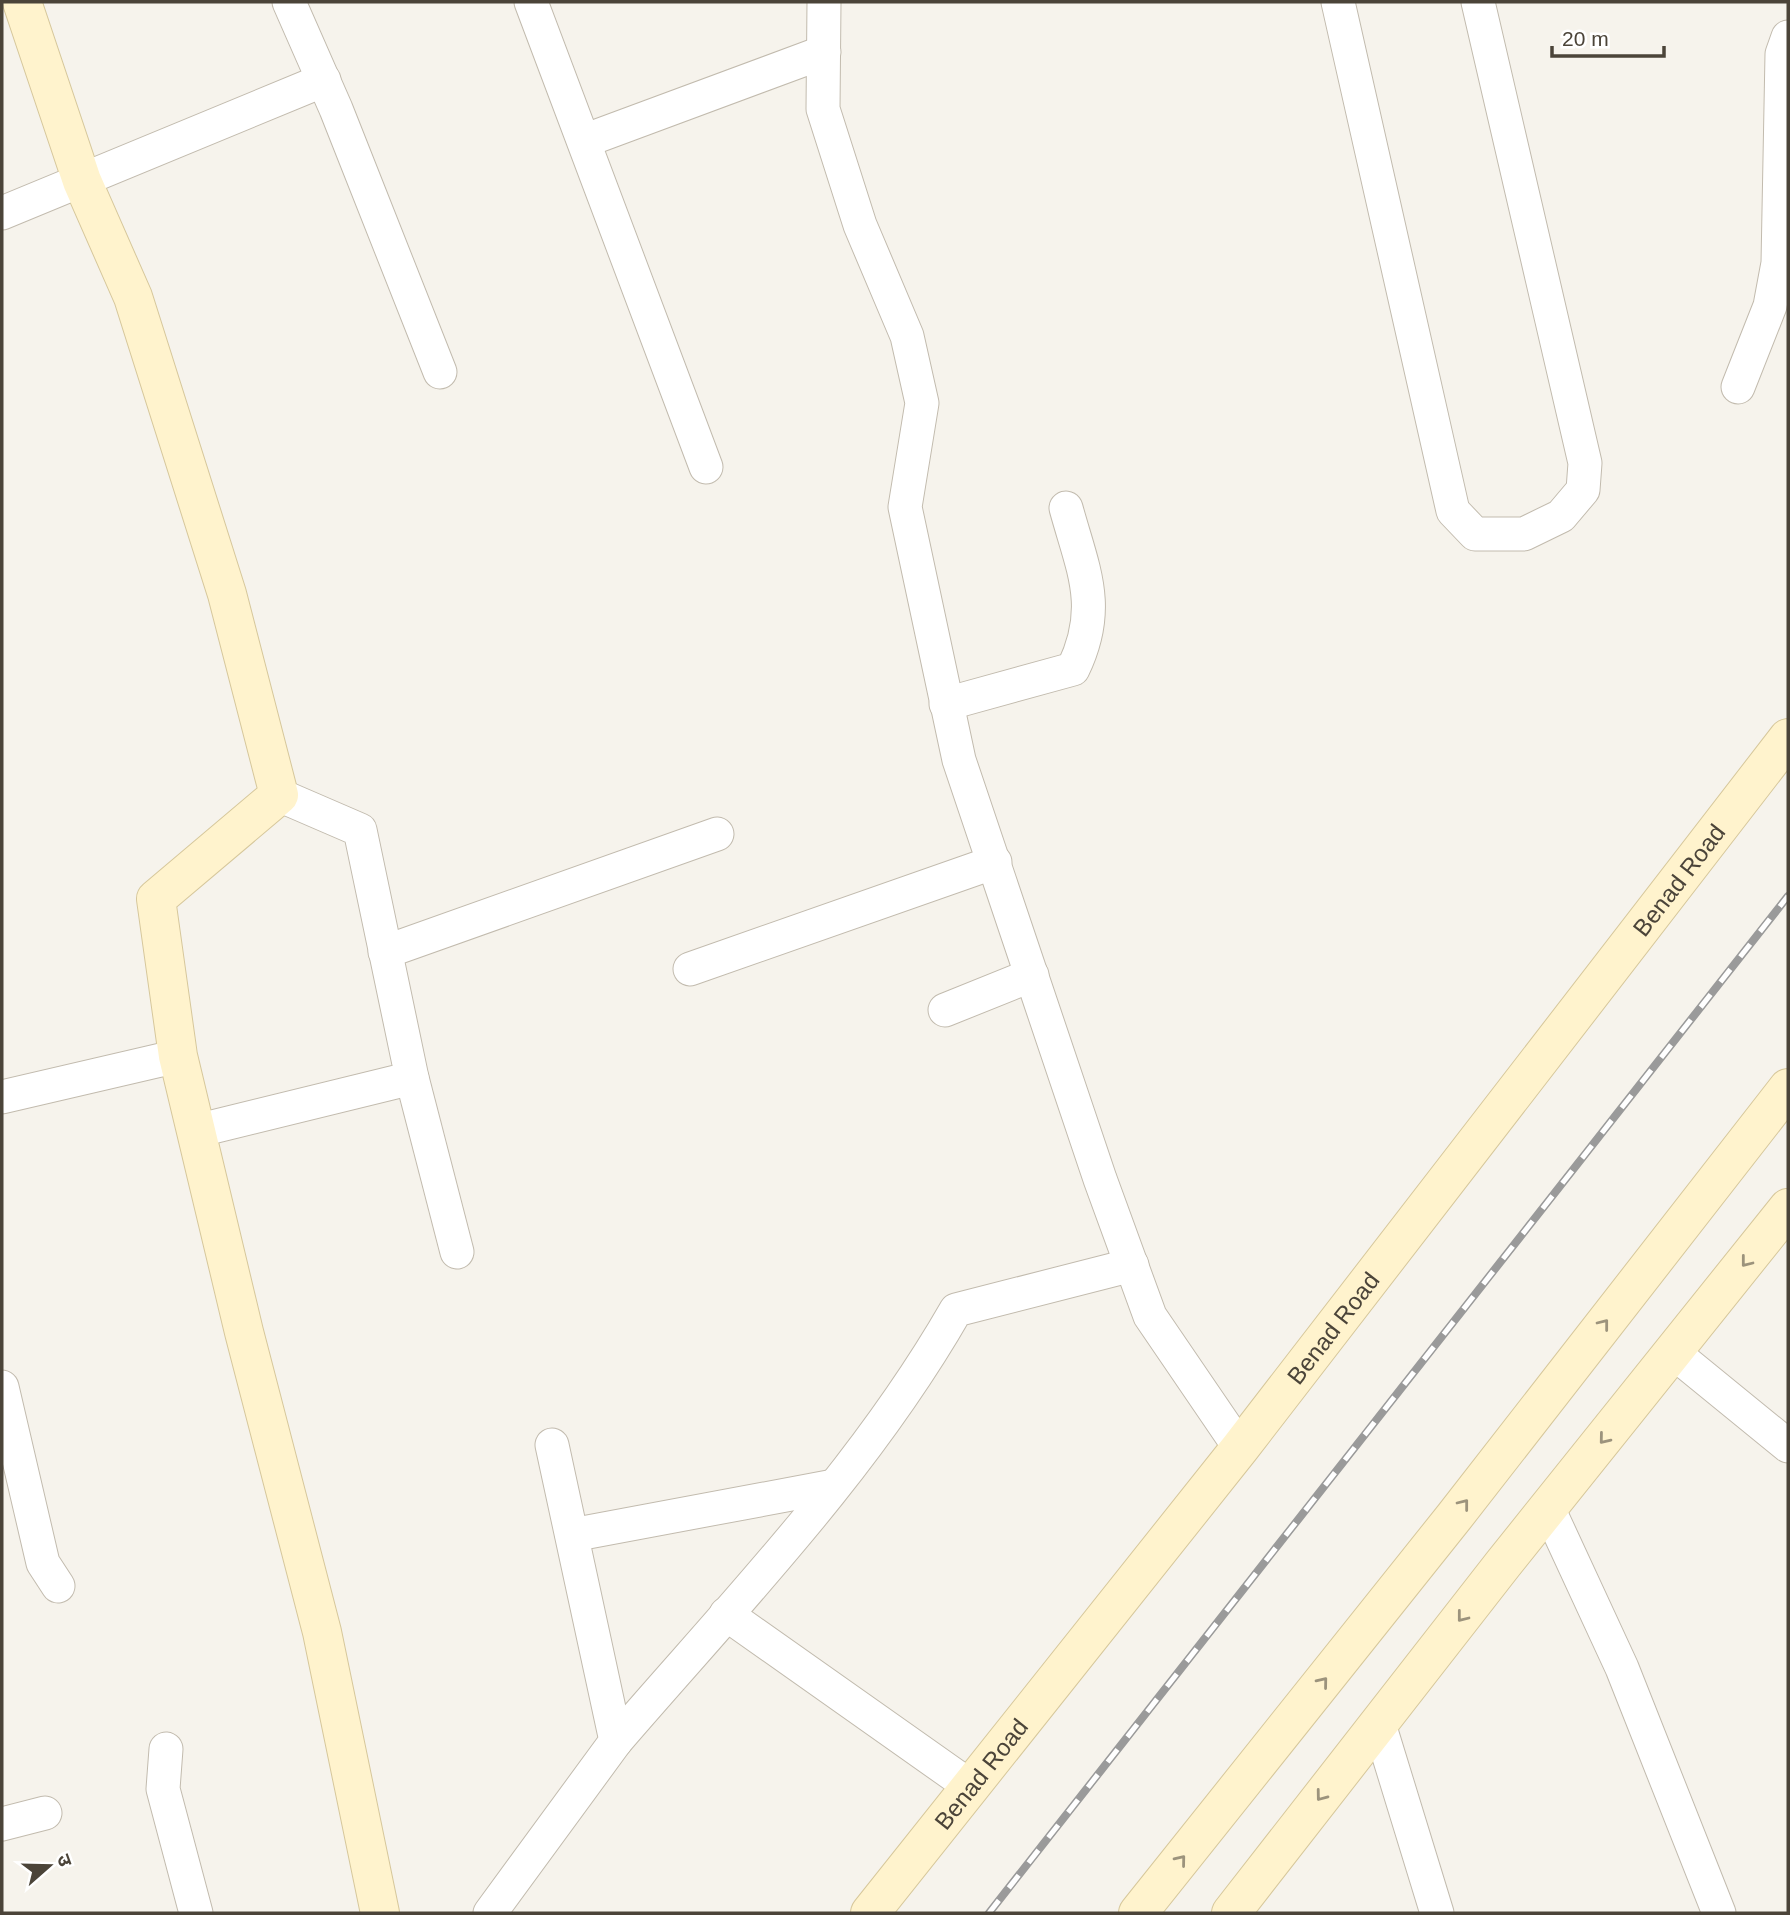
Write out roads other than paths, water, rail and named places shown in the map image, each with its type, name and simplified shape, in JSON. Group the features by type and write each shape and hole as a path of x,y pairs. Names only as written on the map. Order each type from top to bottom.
{"street":[{"path":"22,2 82,181 133,297 227,594 279,795"},
{"path":"289,2 324,80 440,372"},
{"path":"531,2 706,467"},
{"path":"824,2 823,109 860,225 907,336 922,403 905,507 960,760 1150,1316 1240,1448"},
{"path":"1339,2 1453,511 1475,534 1524,534 1561,516 1576,499 1583,490 1585,463 1478,2"},
{"path":"1738,387 1770,306 1778,263 1782,54 1788,37"},
{"path":"584,141 824,52"},
{"path":"2,213 324,80"},
{"path":"946,704 1073,669 1085,644 1090,623 1089,600 1066,508"},
{"name":"Benad Road","path":"870,1913 1240,1448 1788,738"},
{"path":"279,795 360,830 412,1078 457,1252"},
{"path":"279,795 156,899 178,1056 322,1632 380,1913"},
{"path":"385,952 717,834"},
{"path":"690,968 995,862"},
{"path":"945,1010 1032,975"},
{"path":"2,1097 178,1056"},
{"path":"196,1131 412,1078"},
{"path":"1138,1913 1454,1517 1788,1088"},
{"path":"1231,1913 1548,1508 1788,1208"},
{"path":"490,1913 616,1741 834,1486 922,1369 956,1310 1132,1265"},
{"path":"1674,1353 1788,1446"},
{"path":"2,1387 43,1563 58,1586"},
{"path":"552,1445 616,1741"},
{"path":"572,1535 834,1486"},
{"path":"1548,1508 1622,1668 1718,1913"},
{"path":"726,1614 971,1787"},
{"path":"1379,1724 1437,1913"},
{"path":"166,1749 163,1789 196,1913"},
{"path":"2,1824 45,1813"}],"railway":[{"path":"989,1913 1788,896"}]}
